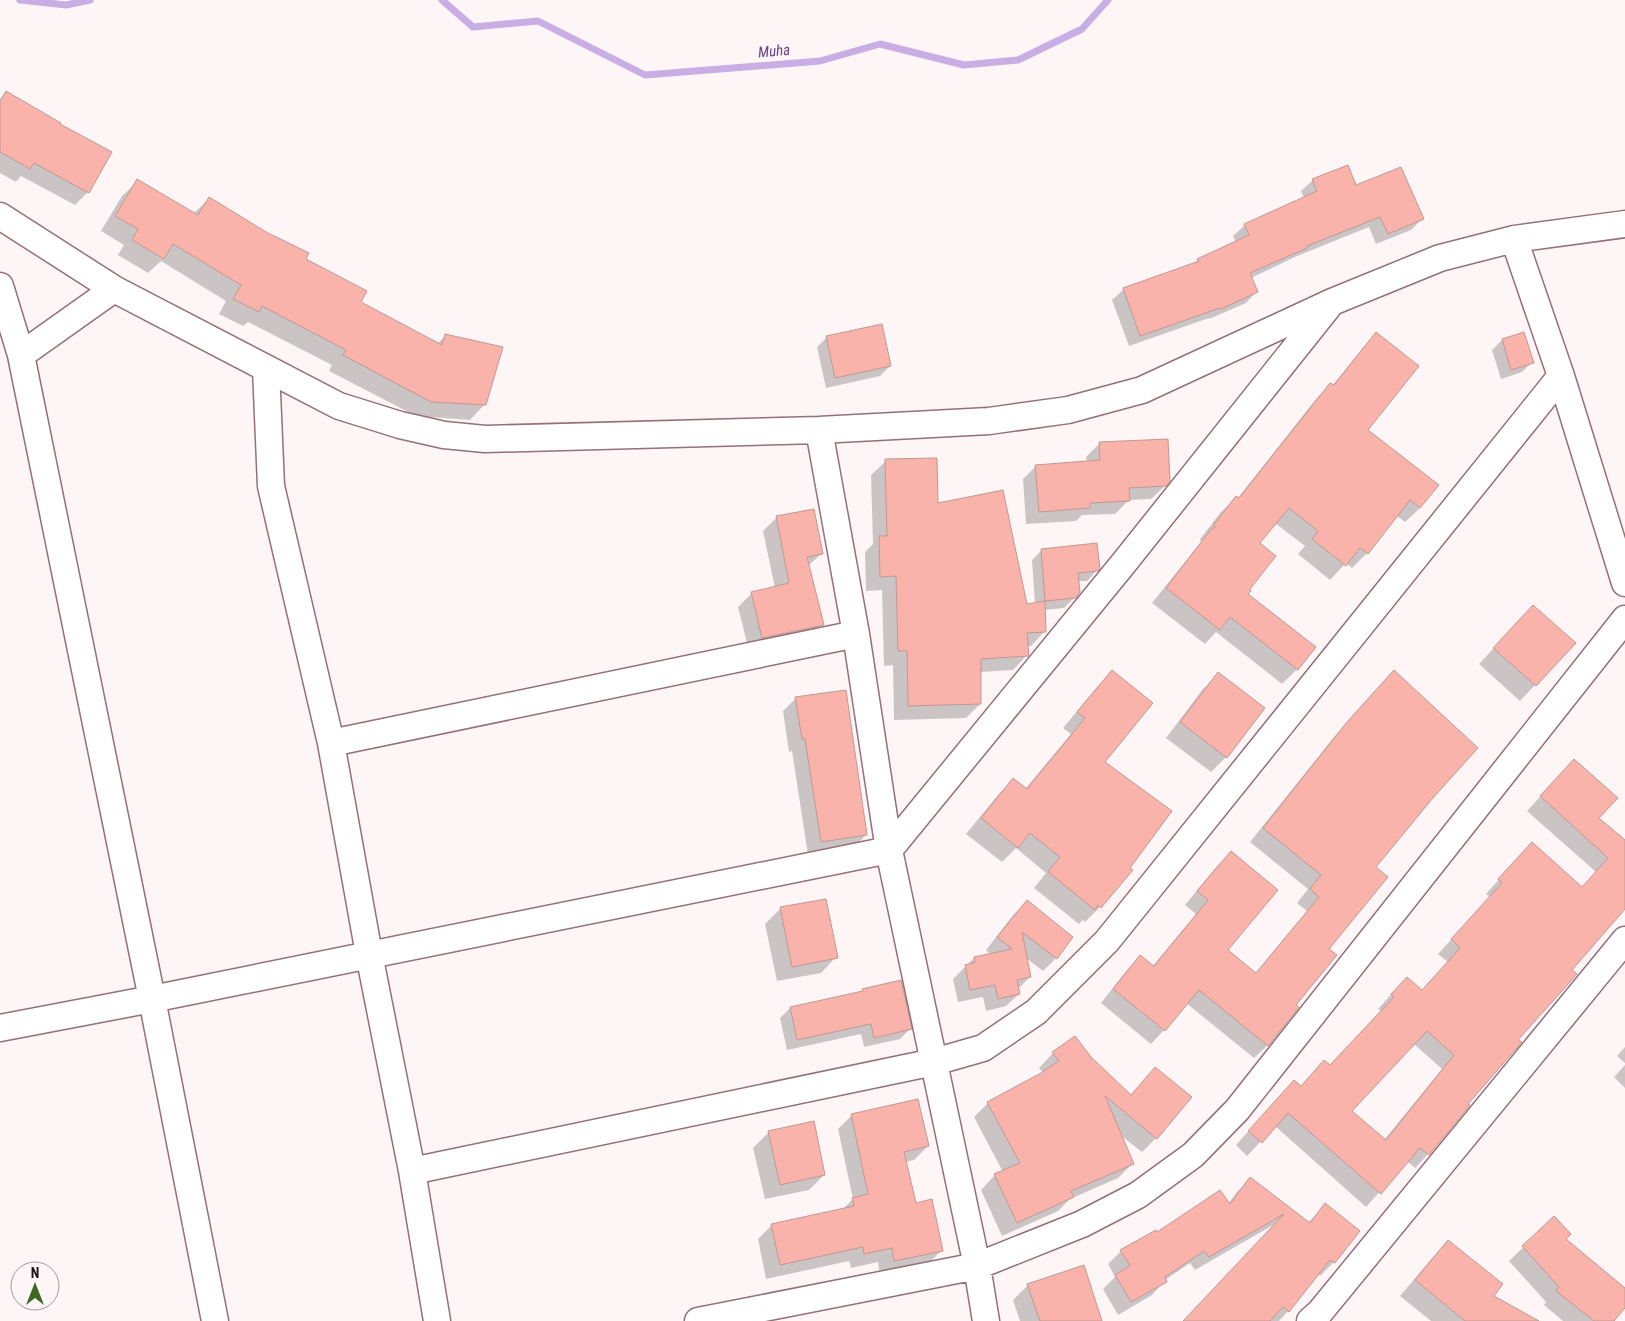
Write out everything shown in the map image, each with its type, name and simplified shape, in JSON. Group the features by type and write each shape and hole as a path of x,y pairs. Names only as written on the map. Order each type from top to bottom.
{"street":[{"path":"0,216 114,289 339,406 400,425 444,435 485,439 819,430 989,421 1068,410 1142,390 1332,302 1440,258 1514,239 1625,224"},
{"path":"1514,239 1561,376 1625,583"},
{"path":"0,286 21,355 152,999 215,1321"},
{"path":"21,355 114,289"},
{"path":"0,1028 889,850 1123,564 1332,302"},
{"path":"266,369 271,486 330,743 412,1171 437,1321"},
{"path":"412,1171 934,1062 983,1048 1036,1012 1107,941 1561,376"},
{"path":"819,430 856,634 889,850 977,1266 986,1321"},
{"path":"698,1321 977,1266 1082,1224 1138,1196 1193,1155 1237,1110 1625,619"},
{"path":"330,743 856,634"},
{"path":"1310,1321 1320,1312 1625,940"}],"building":[{"path":"6,91 60,124 112,152 89,193 34,163 30,169 0,152 0,101"},
{"path":"1348,165 1356,185 1401,167 1424,219 1388,234 1380,217 1307,246 1307,248 1250,273 1258,292 1221,309 1140,336 1123,288 1199,261 1197,259 1249,235 1244,224 1317,191 1312,179"},
{"path":"137,179 198,215 209,197 266,232 309,253 306,259 367,291 361,302 442,345 445,334 503,347 486,405 431,402 343,355 346,350 262,306 259,312 233,299 241,285 173,244 164,259 132,240 138,229 115,216"},
{"path":"882,324 891,366 835,378 826,336"},
{"path":"1376,332 1419,366 1368,430 1439,485 1420,508 1410,500 1368,554 1360,548 1346,566 1312,539 1318,531 1289,508 1260,543 1276,556 1248,594 1316,647 1298,670 1230,617 1220,630 1166,588 1212,528 1215,528 1214,524 1236,496 1239,498 1330,383 1334,385"},
{"path":"1524,332 1534,363 1511,370 1502,339"},
{"path":"1168,439 1170,481 1166,486 1129,488 1130,501 1090,503 1090,508 1039,512 1035,465 1100,460 1099,442"},
{"path":"937,458 938,503 1003,490 1027,604 1045,601 1046,632 1027,633 1029,656 981,659 981,704 908,706 907,651 898,651 896,576 880,577 879,536 887,536 885,459"},
{"path":"814,509 823,554 807,557 824,625 762,638 751,592 789,583 776,516"},
{"path":"1097,543 1100,569 1098,571 1078,573 1080,592 1076,598 1045,601 1041,549"},
{"path":"1533,605 1576,643 1536,686 1493,648"},
{"path":"1112,670 1153,703 1105,762 1172,811 1130,868 1133,870 1101,908 1098,905 1095,910 1048,872 1060,857 1030,833 1018,848 981,818 1013,778 1027,789 1085,718 1077,712"},
{"path":"1394,670 1478,748 1432,799 1376,867 1388,877 1329,949 1337,955 1296,1005 1299,1007 1268,1046 1199,990 1165,1031 1113,989 1140,955 1154,966 1208,900 1197,891 1231,851 1278,890 1228,950 1256,973 1319,897 1310,889 1321,875 1263,828 1347,722"},
{"path":"1218,672 1265,708 1227,758 1180,722"},
{"path":"846,690 867,835 821,842 805,739 802,739 795,697"},
{"path":"1574,759 1618,798 1599,818 1625,840 1625,909 1572,970 1577,974 1518,1040 1522,1042 1468,1104 1470,1105 1429,1155 1420,1148 1381,1194 1288,1113 1262,1143 1248,1131 1294,1080 1301,1086 1324,1060 1330,1065 1394,997 1391,994 1407,977 1422,990 1460,948 1451,939 1502,883 1498,879 1532,842 1582,887 1608,858 1540,796","holes":["1427,1031 1454,1055 1386,1140 1352,1111"]},
{"path":"826,899 838,958 792,967 780,907"},
{"path":"1027,900 1073,937 1057,959 1022,932 1031,977 1017,980 1020,994 998,999 995,985 970,990 965,965 975,962 974,957 1012,949 997,937"},
{"path":"901,980 912,1029 874,1038 871,1024 797,1040 790,1007 863,991 862,989"},
{"path":"1075,1036 1091,1057 1131,1095 1155,1067 1192,1097 1157,1139 1105,1096 1134,1164 1071,1191 1074,1197 1017,1223 994,1174 1020,1163 987,1102 1041,1073 1059,1061 1052,1052"},
{"path":"918,1099 929,1146 904,1152 916,1203 932,1199 943,1251 894,1261 892,1248 864,1254 863,1247 780,1265 771,1224 854,1206 852,1198 868,1194 851,1114"},
{"path":"814,1121 825,1175 780,1185 768,1131"},
{"path":"1250,1177 1310,1223 1325,1203 1360,1231 1335,1263 1330,1260 1289,1312 1283,1307 1270,1321 1183,1321 1284,1214 1209,1257 1204,1251 1165,1277 1167,1282 1131,1302 1115,1275 1130,1266 1120,1250 1156,1230 1157,1232 1220,1190 1230,1204"},
{"path":"1554,1216 1571,1234 1566,1239 1625,1288 1625,1308 1614,1321 1594,1321 1556,1291 1559,1287 1522,1246"},
{"path":"1448,1240 1503,1284 1494,1296 1539,1321 1465,1321 1415,1280"},
{"path":"1084,1265 1102,1321 1040,1321 1027,1284"}],"waterway":[{"name":"Muha","path":"20,0 66,5 90,0"},
{"name":"Muha","path":"442,0 473,27 538,21 645,75 820,61 880,44 964,65 1018,60 1082,29 1108,0"}]}
